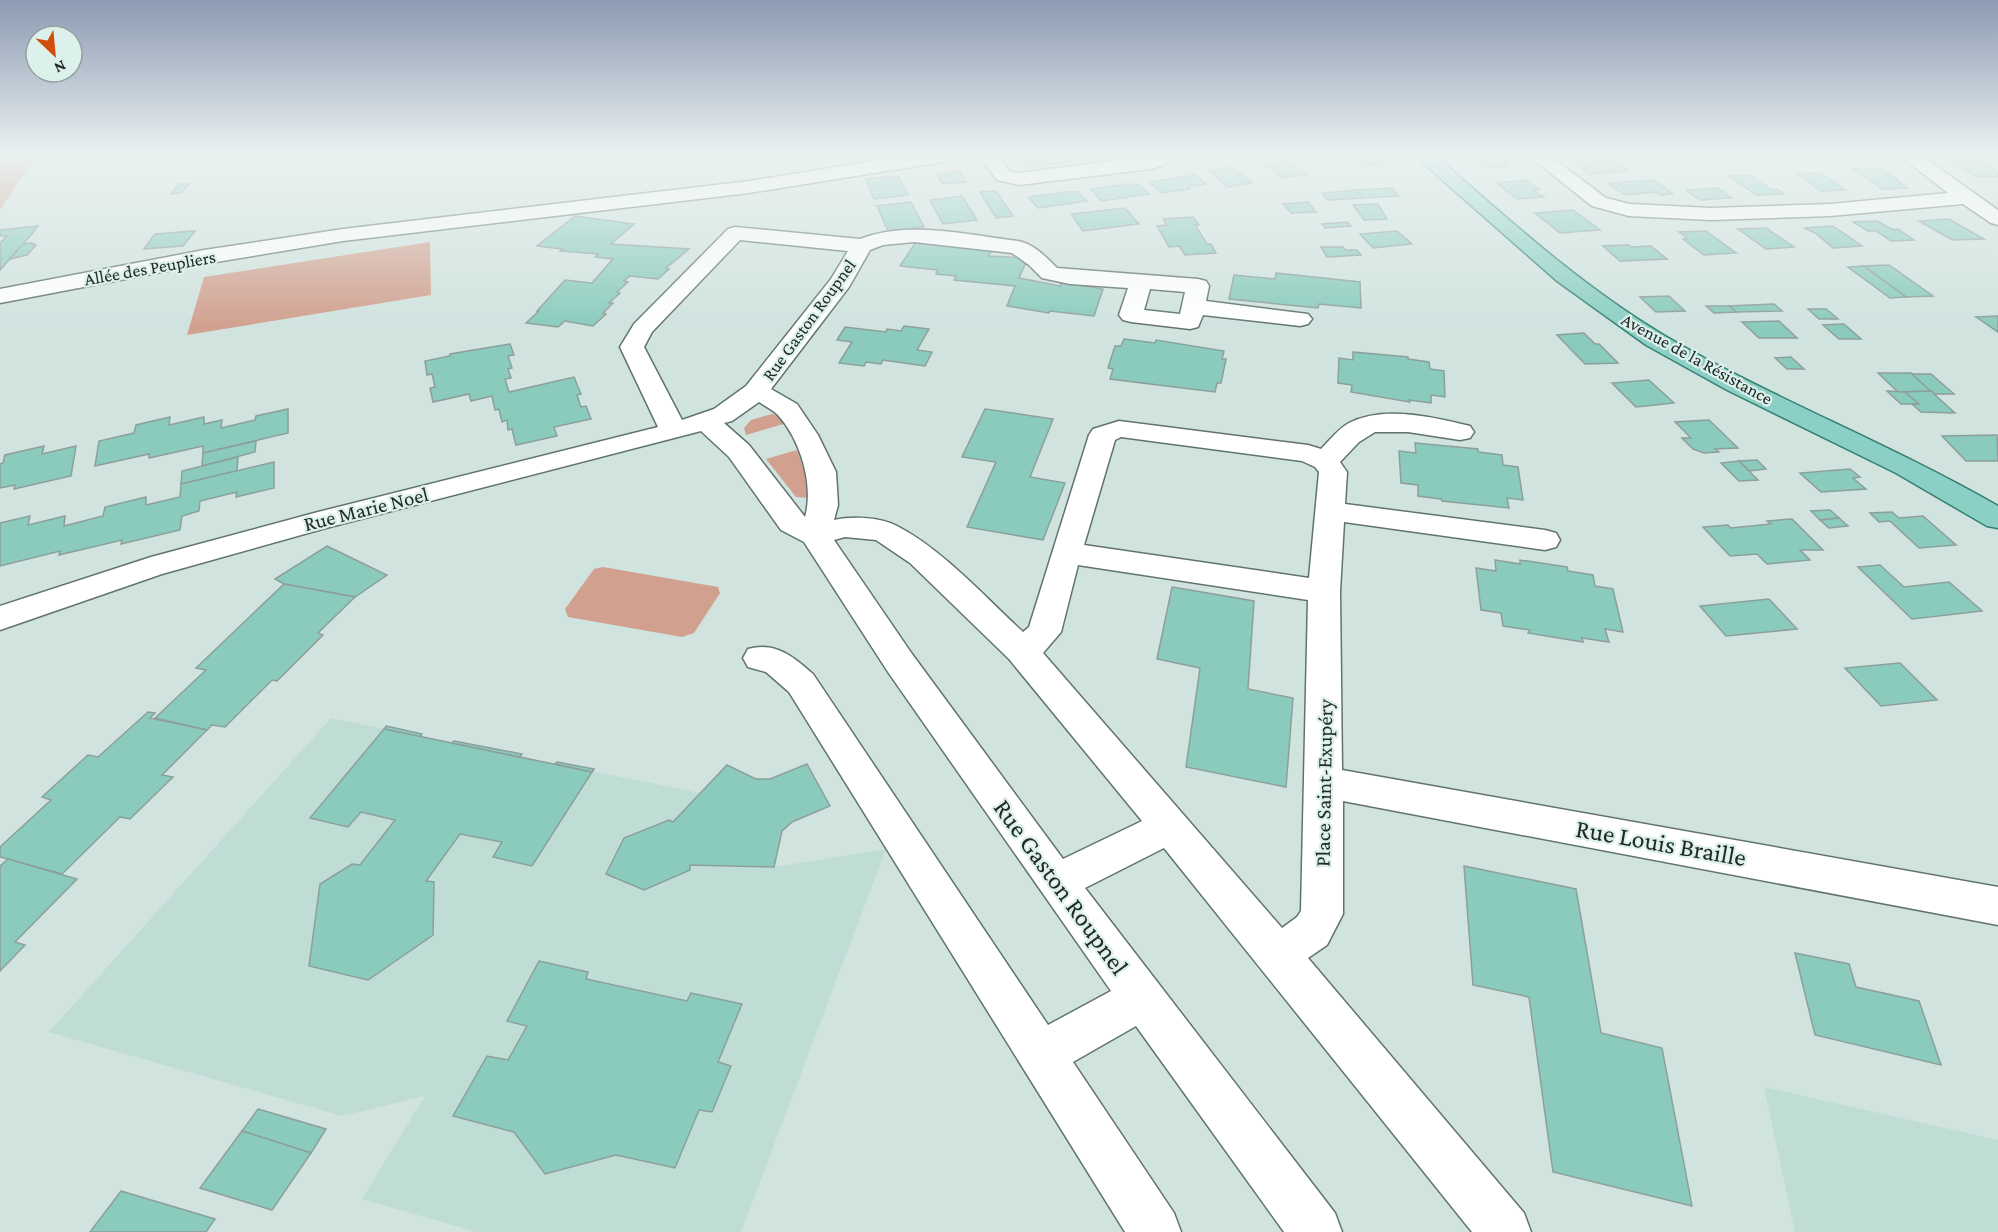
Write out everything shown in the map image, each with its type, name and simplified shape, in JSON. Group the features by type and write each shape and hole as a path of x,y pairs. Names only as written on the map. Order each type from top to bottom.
{"main road":[{"name":"Avenue de la Résistance","path":"1492,213 1572,282 1640,330 1697,364 1931,480 1998,519"}],"street":[{"name":"Allée des Peupliers","path":"0,296 204,257 343,235 528,213"},
{"path":"1701,213 1726,213"},
{"path":"674,431 632,347 642,329 735,233 862,246 879,239 914,236 1018,247 1037,260 1050,273 1070,277 1142,280 1198,286 1190,322 1131,315 1142,280"},
{"name":"Rue Gaston Roupnel","path":"745,400 841,282 862,246"},
{"path":"1193,307 1300,319"},
{"name":"Rue Gaston Roupnel","path":"745,400 768,396 788,410 804,435 822,471 823,505 814,535"},
{"name":"Rue Marie Noel","path":"0,618 173,561 318,521 674,431 705,421 745,400"},
{"name":"Rue Gaston Roupnel","path":"705,421 739,451 792,523 814,535 900,663 1056,882 1316,1232"},
{"path":"1021,650 1031,645 1044,632 1066,553 1104,435 1111,430 1119,429 1308,453 1325,461 1360,428 1375,424 1392,423 1460,432"},
{"name":"Place Saint-Exupéry","path":"1278,955 1312,932 1322,914 1324,591 1333,472 1325,461"},
{"path":"1330,511 1545,540"},
{"path":"814,535 845,527 885,532 921,556 1021,650 1278,955 1505,1232"},
{"path":"1066,553 1324,591"},
{"path":"760,658 777,662 801,683 1155,1232"},
{"name":"Rue Louis Braille","path":"1324,782 1998,906"},
{"path":"1056,882 1168,827"},
{"path":"1041,1054 1142,998"}],"shaded area":[{"path":"430,242 431,295 187,335 204,277"},
{"path":"772,414 779,416 787,423 746,435 744,428 751,420"},
{"path":"797,450 812,493 809,498 796,497 766,459"},
{"path":"603,567 718,587 720,593 694,633 682,637 568,617 565,609 594,569"},
{"path":"331,718 700,793 673,822 669,820 606,874 644,890 689,870 690,865 774,867 886,849 741,1232 477,1232 362,1199 425,1096 342,1116 49,1032"},
{"path":"1764,1087 1998,1140 1998,1232 1795,1232"}],"building":[{"path":"880,213 917,213 924,227 888,231"},
{"path":"937,213 973,213 977,220 943,224"},
{"path":"993,213 1011,213 1013,216 996,218"},
{"path":"1130,213 1139,224 1083,231 1071,214"},
{"path":"1359,213 1384,213 1387,219 1364,220"},
{"path":"1536,213 1578,213 1600,230 1560,233"},
{"path":"575,216 634,224 611,244 689,249 666,268 669,269 658,279 630,276 624,281 628,282 617,292 620,293 609,303 613,303 603,313 606,314 593,326 565,321 558,327 526,323 565,280 592,283 613,259 595,257 598,254 560,251 562,249 537,246"},
{"path":"1193,217 1199,225 1195,225 1207,244 1211,244 1216,253 1185,255 1179,246 1169,247 1157,226 1167,225 1163,219"},
{"path":"1949,219 1984,239 1952,240 1919,221"},
{"path":"1877,221 1893,230 1898,229 1914,240 1891,241 1876,231 1868,231 1853,222"},
{"path":"1347,222 1351,226 1325,228 1322,224"},
{"path":"38,226 0,270 0,243 7,236 0,236 0,230"},
{"path":"1833,226 1862,246 1833,248 1815,233 1804,228"},
{"path":"1766,228 1794,247 1766,249 1738,229"},
{"path":"195,231 183,246 144,249 155,234"},
{"path":"1397,231 1412,244 1373,248 1360,234"},
{"path":"1706,231 1736,253 1704,255 1683,239 1688,239 1679,232"},
{"path":"916,242 992,251 988,256 1028,258 1019,278 1060,286 1061,282 1103,289 1094,316 1050,311 1049,313 1007,306 1015,286 954,280 956,276 936,274 937,270 900,266"},
{"path":"23,244 36,245 27,255 10,259"},
{"path":"1629,245 1631,247 1651,246 1667,259 1620,261 1603,246"},
{"path":"1321,247 1343,247 1345,250 1357,250 1361,255 1327,257"},
{"path":"1889,265 1933,296 1906,297 1864,266"},
{"path":"1864,266 1906,297 1890,298 1848,267"},
{"path":"1276,273 1360,282 1361,308 1319,304 1318,308 1229,299 1234,275 1275,279"},
{"path":"1669,296 1685,311 1656,312 1640,297"},
{"path":"1774,304 1782,311 1736,312 1729,306"},
{"path":"1706,306 1729,306 1736,312 1714,313"},
{"path":"1808,309 1826,309 1838,319 1819,319"},
{"path":"1998,316 1998,332 1976,317"},
{"path":"1779,321 1797,338 1759,338 1742,322"},
{"path":"1844,324 1861,339 1839,339 1823,325"},
{"path":"904,326 929,329 917,350 932,352 925,366 883,360 881,364 866,362 864,366 839,363 852,342 837,340 845,327 886,332 887,329 901,331"},
{"path":"1584,333 1618,363 1585,364 1557,335"},
{"path":"1124,339 1155,343 1156,340 1224,351 1222,359 1226,359 1221,383 1217,383 1215,392 1110,379 1113,369 1108,368 1115,346 1121,346"},
{"path":"510,344 514,355 508,356 512,368 508,369 511,378 505,379 509,392 574,377 581,394 577,395 581,407 586,406 591,419 554,427 557,436 516,445 512,429 508,430 507,420 502,422 499,409 495,410 492,396 471,401 469,394 433,402 430,388 435,387 432,374 427,375 425,361 450,356 450,354"},
{"path":"1353,352 1408,357 1408,359 1429,362 1430,369 1444,371 1445,397 1431,395 1431,403 1409,400 1410,402 1351,392 1352,385 1338,383 1339,358 1353,360"},
{"path":"1791,357 1804,369 1787,369 1775,358"},
{"path":"1878,373 1911,373 1932,391 1898,392"},
{"path":"1912,374 1931,374 1954,394 1934,394"},
{"path":"1649,380 1674,403 1636,407 1612,383"},
{"path":"1887,391 1905,392 1919,404 1901,404"},
{"path":"1932,391 1955,413 1921,412 1912,404 1919,404 1905,392"},
{"path":"288,409 288,433 203,453 203,446 149,458 149,454 95,466 99,441 134,433 136,425 170,417 169,425 204,417 204,424 222,420 221,428 255,420 256,416"},
{"path":"985,409 1053,419 1030,477 1065,483 1043,540 967,527 996,462 962,457"},
{"path":"1709,420 1738,448 1715,449 1719,452 1704,453 1693,449 1682,438 1691,438 1675,422"},
{"path":"1997,435 1998,461 1966,461 1942,436"},
{"path":"256,441 255,452 202,466 203,453"},
{"path":"1415,443 1478,449 1478,452 1502,455 1503,465 1518,467 1523,500 1507,498 1509,508 1442,501 1418,496 1418,485 1401,483 1399,451 1416,453"},
{"path":"44,446 42,454 76,446 71,476 14,489 15,485 0,488 0,464 3,463 5,455"},
{"path":"238,457 237,471 181,484 182,471"},
{"path":"1757,460 1766,469 1749,471 1739,461"},
{"path":"1739,461 1758,480 1739,481 1721,463"},
{"path":"274,462 274,488 236,497 237,492 200,501 199,511 182,516 180,530 121,544 122,540 59,555 60,551 0,566 0,523 30,516 28,525 65,516 64,526 103,516 105,507 146,497 146,505 180,497 181,484"},
{"path":"1850,469 1860,477 1853,478 1866,489 1821,492 1800,473"},
{"path":"1830,510 1839,518 1820,520 1811,511"},
{"path":"1892,512 1899,518 1923,516 1956,545 1919,548 1890,521 1879,522 1870,513"},
{"path":"1839,518 1848,526 1829,528 1820,520"},
{"path":"1792,519 1823,550 1800,550 1810,560 1767,564 1757,554 1730,556 1703,527 1728,525 1731,528 1771,524 1767,521"},
{"path":"327,546 387,575 355,597 284,584 275,579"},
{"path":"1495,560 1520,564 1520,560 1567,567 1568,571 1593,575 1595,586 1613,589 1623,632 1605,629 1609,642 1582,638 1583,642 1528,633 1530,630 1503,626 1501,613 1481,610 1476,568 1496,571"},
{"path":"1880,565 1904,587 1949,582 1982,611 1912,619 1858,567"},
{"path":"284,584 355,597 318,633 323,635 277,681 272,680 225,727 212,725 207,730 155,718 206,670 196,668"},
{"path":"1172,587 1254,601 1248,689 1293,698 1286,787 1186,767 1200,668 1157,659"},
{"path":"1769,599 1797,629 1726,636 1700,606"},
{"path":"1900,663 1937,700 1881,706 1845,668"},
{"path":"148,712 155,713 150,718 207,730 162,775 173,777 130,819 120,817 62,874 0,857 0,847 51,800 42,797 88,755 98,757"},
{"path":"386,726 422,734 420,737 384,729"},
{"path":"384,729 592,772 532,866 493,857 502,842 460,834 426,881 434,882 433,935 368,980 309,966 320,884 352,864 360,865 395,820 361,812 348,827 310,818"},
{"path":"454,741 522,754 520,757 452,743"},
{"path":"557,762 594,769 592,772 555,764"},
{"path":"807,764 830,806 792,822 782,831 774,867 690,865 690,870 644,890 606,874 624,838 669,820 673,822 727,765 756,779 770,779"},
{"path":"8,859 77,879 15,942 25,945 0,971 0,866"},
{"path":"1464,866 1576,889 1601,1033 1662,1048 1692,1206 1553,1172 1529,997 1473,985"},
{"path":"1795,953 1849,964 1856,987 1919,1001 1941,1065 1815,1035"},
{"path":"539,961 588,972 586,979 687,1001 691,993 742,1004 718,1062 731,1066 712,1112 699,1110 675,1168 616,1155 545,1174 514,1132 453,1116 487,1056 508,1060 527,1026 507,1021"},
{"path":"258,1109 326,1129 311,1153 242,1131"},
{"path":"242,1131 311,1153 272,1210 200,1188"},
{"path":"121,1191 215,1219 206,1232 90,1232"}]}
